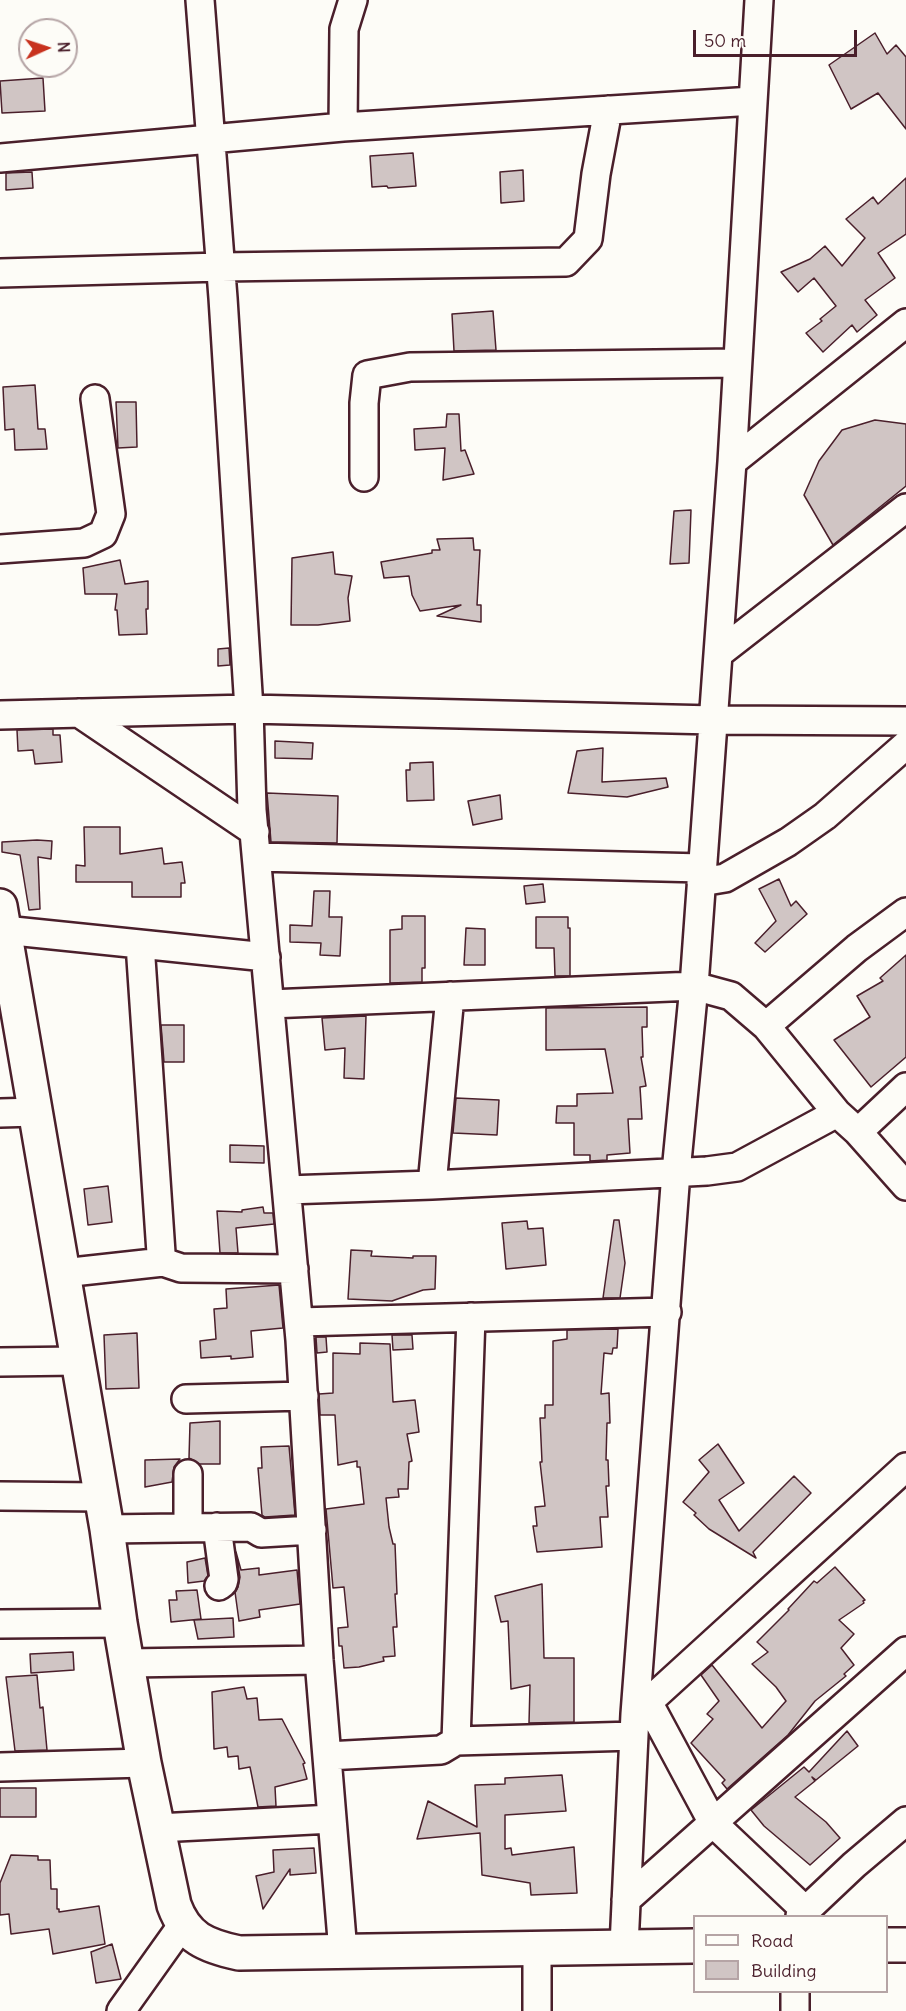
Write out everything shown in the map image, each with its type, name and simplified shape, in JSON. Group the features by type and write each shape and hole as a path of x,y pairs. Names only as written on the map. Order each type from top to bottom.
{"main road":[{"path":"2,918 5,966 36,1112 144,1763 174,1905 183,1924 198,1939 217,1948 239,1953 693,1946"},
{"path":"888,1945 906,1945"}],"street":[{"path":"200,0 221,267 256,845 299,1322 319,1660 343,1952"},
{"path":"343,128 344,29 353,0"},
{"path":"624,1946 676,1172 702,875 732,462 759,0"},
{"path":"0,158 210,138 753,101"},
{"path":"0,273 566,262 588,238 596,174 608,110"},
{"path":"732,462 906,322"},
{"path":"364,477 364,403 368,375 410,367 737,363"},
{"path":"0,549 84,543 103,534 111,513 95,399"},
{"path":"718,654 906,508"},
{"path":"0,715 249,709 714,720 906,721"},
{"path":"79,713 256,845 725,878 788,842 825,816 870,779 906,745"},
{"path":"766,1026 857,948 906,912"},
{"path":"2,918 140,944 266,957"},
{"path":"140,944 161,1253 164,1262"},
{"path":"270,1004 693,986 730,996 766,1026 837,1113 858,1132 906,1186"},
{"path":"432,1185 450,996"},
{"path":"858,1132 906,1087"},
{"path":"0,1113 36,1112"},
{"path":"287,1190 707,1171 737,1167 837,1113"},
{"path":"63,1273 164,1262 181,1268 294,1269"},
{"path":"299,1322 667,1312"},
{"path":"456,1741 471,1317"},
{"path":"0,1362 78,1361"},
{"path":"186,1399 304,1396"},
{"path":"327,1756 441,1750 456,1741 639,1717 906,1468"},
{"path":"188,1474 188,1528"},
{"path":"0,1496 101,1497"},
{"path":"217,1527 224,1579 219,1586"},
{"path":"107,1529 251,1527 261,1533 312,1530"},
{"path":"0,1624 120,1623"},
{"path":"626,1900 906,1651"},
{"path":"128,1663 319,1660"},
{"path":"639,1717 713,1823 803,1914 854,1865 906,1821"},
{"path":"0,1767 144,1763"},
{"path":"158,1827 332,1819"},
{"path":"121,2011 183,1924"},
{"path":"537,1948 537,2011"},
{"path":"795,1993 795,2011"}],"building":[{"path":"875,33 887,54 896,45 906,57 906,129 878,93 851,109 829,65"},
{"path":"43,78 45,111 2,113 0,81"},
{"path":"413,153 416,186 372,187 370,156"},
{"path":"523,170 524,201 501,203 500,172"},
{"path":"32,172 33,188 6,190 6,173"},
{"path":"906,178 906,234 878,253 895,278 865,300 877,315 857,332 852,325 823,352 806,333 836,306 814,278 798,292 781,272 810,259 825,246 842,266 865,238 846,219 873,197 878,204"},
{"path":"493,311 496,350 454,351 452,314"},
{"path":"35,385 38,429 45,429 47,449 15,450 14,429 5,430 3,387"},
{"path":"116,402 136,402 137,447 118,448"},
{"path":"447,414 459,414 461,451 465,450 474,474 443,480 445,448 415,450 414,429 446,427"},
{"path":"875,420 906,424 906,486 833,545 804,495 819,461 842,430"},
{"path":"691,510 689,563 670,564 674,511"},
{"path":"473,538 474,550 480,550 477,605 481,605 481,622 437,616 461,605 420,611 412,595 409,576 384,578 381,562 440,550 437,539"},
{"path":"333,552 335,574 352,576 348,598 350,621 318,625 291,625 292,558"},
{"path":"120,560 125,584 148,581 147,634 119,635 117,610 115,610 117,594 85,594 83,568"},
{"path":"229,648 230,665 218,666 218,649"},
{"path":"53,729 53,735 60,735 62,762 35,764 33,750 18,751 17,730"},
{"path":"275,741 313,743 312,759 275,758"},
{"path":"603,748 602,782 666,778 668,787 627,797 568,793 577,751"},
{"path":"433,762 434,800 407,801 406,770 410,770 410,763"},
{"path":"267,793 338,796 337,843 271,842"},
{"path":"500,795 502,819 473,825 468,801"},
{"path":"84,827 120,827 120,854 162,848 164,864 182,862 185,883 181,883 181,897 132,897 132,882 76,882 76,865 85,866"},
{"path":"52,841 51,859 38,857 40,909 29,910 20,855 2,852 2,842"},
{"path":"779,879 791,906 796,901 807,914 765,952 755,943 776,921 759,889"},
{"path":"543,884 545,902 526,904 524,886"},
{"path":"314,891 330,891 329,917 342,917 340,956 320,955 321,943 290,942 290,925 312,926"},
{"path":"402,916 425,916 425,968 422,968 422,982 390,983 390,930 402,929"},
{"path":"536,917 568,917 570,976 555,976 554,948 536,948"},
{"path":"466,928 485,929 485,965 464,965"},
{"path":"906,955 906,1057 871,1087 834,1040 870,1017 857,996 883,981 880,978"},
{"path":"647,1007 647,1027 642,1027 643,1057 641,1057 646,1086 640,1087 642,1119 628,1119 630,1153 607,1155 607,1160 590,1161 590,1155 574,1155 574,1123 556,1123 557,1106 577,1106 577,1094 613,1093 605,1049 546,1050 546,1008"},
{"path":"366,1016 364,1079 344,1078 345,1048 325,1050 322,1018"},
{"path":"161,1025 184,1025 184,1062 164,1062"},
{"path":"456,1098 499,1100 497,1135 453,1133"},
{"path":"230,1145 264,1146 264,1163 230,1162"},
{"path":"108,1186 112,1222 88,1225 84,1189"},
{"path":"263,1207 264,1213 273,1213 274,1224 236,1228 238,1253 220,1253 217,1211 242,1212 242,1210"},
{"path":"614,1220 619,1220 625,1263 620,1298 603,1298"},
{"path":"527,1221 528,1229 543,1228 546,1265 506,1269 502,1223"},
{"path":"351,1250 372,1251 371,1256 413,1258 413,1256 436,1256 435,1289 423,1290 392,1301 348,1299"},
{"path":"279,1285 283,1328 251,1331 253,1357 201,1358 200,1341 216,1339 214,1309 227,1308 226,1289"},
{"path":"618,1329 617,1348 613,1348 612,1354 604,1353 601,1394 609,1393 610,1423 607,1423 606,1460 608,1460 609,1486 606,1486 608,1517 600,1517 602,1547 537,1552 533,1526 537,1526 535,1507 545,1506 540,1462 542,1462 540,1418 545,1418 545,1405 553,1405 553,1341 567,1339 567,1330"},
{"path":"137,1333 139,1388 106,1389 104,1335"},
{"path":"392,1335 412,1335 413,1349 393,1350"},
{"path":"316,1337 326,1337 327,1352 317,1353"},
{"path":"360,1343 390,1344 393,1402 415,1400 419,1432 407,1434 412,1461 409,1462 408,1489 398,1489 399,1497 386,1498 389,1527 393,1544 395,1544 397,1627 393,1627 395,1656 383,1657 384,1661 359,1667 344,1668 338,1628 348,1627 344,1587 333,1588 326,1509 364,1504 360,1467 357,1467 357,1461 338,1465 335,1415 320,1415 319,1394 333,1393 333,1353 360,1354"},
{"path":"220,1421 220,1464 199,1464 189,1458 190,1423"},
{"path":"718,1444 744,1483 719,1500 739,1531 794,1476 811,1493 753,1552 756,1558 709,1529 683,1502 709,1472 699,1460"},
{"path":"289,1446 295,1515 265,1517 262,1515 258,1468 262,1468 261,1447"},
{"path":"180,1459 174,1467 172,1482 145,1487 145,1460"},
{"path":"236,1552 241,1570 259,1568 259,1575 297,1570 300,1604 259,1610 260,1617 239,1621 235,1592 240,1577"},
{"path":"205,1558 208,1576 204,1581 188,1583 187,1562"},
{"path":"835,1567 865,1600 839,1620 854,1634 841,1648 854,1665 844,1674 846,1676 815,1701 788,1735 727,1789 722,1783 725,1780 691,1743 713,1719 707,1714 719,1701 701,1675 712,1665 762,1728 786,1701 776,1687 752,1664 768,1652 757,1642 814,1581 817,1583"},
{"path":"542,1584 544,1658 574,1658 574,1722 529,1723 530,1685 511,1689 508,1621 501,1622 495,1596"},
{"path":"197,1590 201,1619 171,1622 169,1600 177,1600 176,1591"},
{"path":"233,1618 234,1637 198,1639 194,1620"},
{"path":"73,1652 74,1670 31,1673 30,1654"},
{"path":"37,1675 47,1750 15,1751 6,1677"},
{"path":"244,1687 247,1699 257,1698 259,1720 282,1719 305,1763 303,1764 307,1779 275,1787 276,1806 258,1807 250,1767 239,1769 238,1756 228,1757 227,1747 214,1749 212,1692"},
{"path":"847,1731 858,1746 816,1780 812,1777 815,1781 795,1797 826,1822 840,1838 810,1865 764,1826 751,1810 804,1767 809,1772"},
{"path":"562,1775 566,1811 505,1815 505,1849 511,1848 512,1855 574,1847 577,1893 531,1895 530,1883 482,1875 480,1833 417,1839 428,1801 477,1827 475,1785 505,1784 505,1778"},
{"path":"0,1788 36,1788 36,1817 0,1817"},
{"path":"314,1848 316,1873 290,1875 290,1869 263,1909 256,1876 274,1872 273,1850"},
{"path":"11,1855 38,1856 38,1860 50,1860 51,1889 57,1889 59,1912 99,1906 105,1944 53,1954 49,1929 11,1934 9,1914 0,1915 0,1883"},
{"path":"112,1944 121,1979 96,1983 91,1952"}]}
